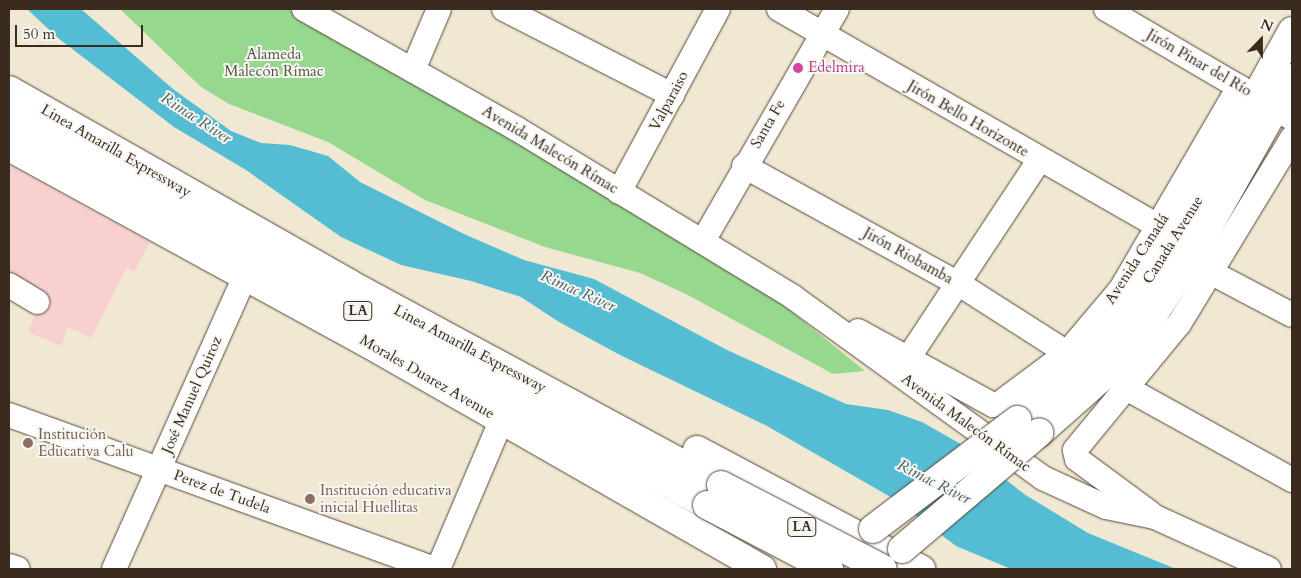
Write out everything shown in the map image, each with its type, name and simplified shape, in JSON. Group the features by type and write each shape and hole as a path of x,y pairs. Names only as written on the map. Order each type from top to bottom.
{"main road":[{"name":"Canada Avenue","path":"1019,419 1081,365 1125,315 1266,102 1292,31"},
{"name":"Canada Avenue","path":"1266,102 1292,78"},
{"name":"Linea Amarilla Expressway","path":"9,90 350,284 714,495 828,569"},
{"name":"Linea Amarilla Expressway","path":"9,117 714,495 890,561"},
{"name":"Morales Duarez Avenue","path":"9,147 502,419 726,560 762,569"},
{"path":"350,284 446,316 867,534 890,561 921,569"},
{"name":"Avenida Canadá","path":"820,569 1019,419"},
{"name":"Avenida Canadá","path":"890,561 1019,419"},
{"path":"842,569 861,552 867,534"}],"street":[{"name":"Avenida Malecón Rímac","path":"304,9 413,70 792,297 1043,478 1106,507 1155,517"},
{"path":"413,70 439,9"},
{"path":"504,9 672,95"},
{"name":"Valparaiso","path":"619,192 718,9"},
{"name":"Jirón Bello Horizonte","path":"779,9 1159,227"},
{"name":"Santa Fe","path":"703,242 744,166 820,34 837,9"},
{"name":"Jirón Pinar del Río","path":"1106,9 1266,102"},
{"name":"Avenida Canadá","path":"1019,419 1067,353 1121,289 1159,227 1266,102"},
{"path":"1292,138 1180,324 1126,388 1292,480"},
{"path":"909,357 1040,159"},
{"name":"Jirón Riobamba","path":"744,166 959,284 1067,353"},
{"path":"1212,272 1292,315"},
{"name":"José Manuel Quiroz","path":"114,569 245,276"},
{"path":"9,285 37,302"},
{"name":"Avenida Malecón Rímac","path":"792,297 909,357 1019,419"},
{"name":"Avenida Malecón Rímac","path":"1126,388 1075,450 1076,458 1155,517 1269,569"},
{"name":"Perez de Tudela","path":"9,415 434,569"},
{"path":"438,569 502,419"},
{"path":"9,566 18,569"}],"shaded area":[{"path":"9,165 150,242 134,272 127,267 91,338 68,327 61,346 28,332 41,300 9,282"}],"green space":[{"name":"Alameda Malecón Rímac","path":"120,9 288,9 508,134 781,303 865,371 833,374 686,294 640,273 545,247 425,200 328,142 229,104 201,87"}],"water":[{"name":"Rimac River","path":"27,9 81,9 173,89 231,131 261,143 290,145 328,156 360,182 464,234 524,260 594,279 727,350 846,404 888,410 922,422 959,443 1024,494 1088,533 1176,569 1011,569 956,546 894,499 767,426 620,355 559,322 521,297 471,281 401,265 341,237 246,170 174,127 58,38"}],"place":[{"name":"Edelmira","path":"798,68"},
{"name":"Institución Educativa Calu","path":"28,443"},
{"name":"Institución educativa inicial Huellitas","path":"310,499"}]}
